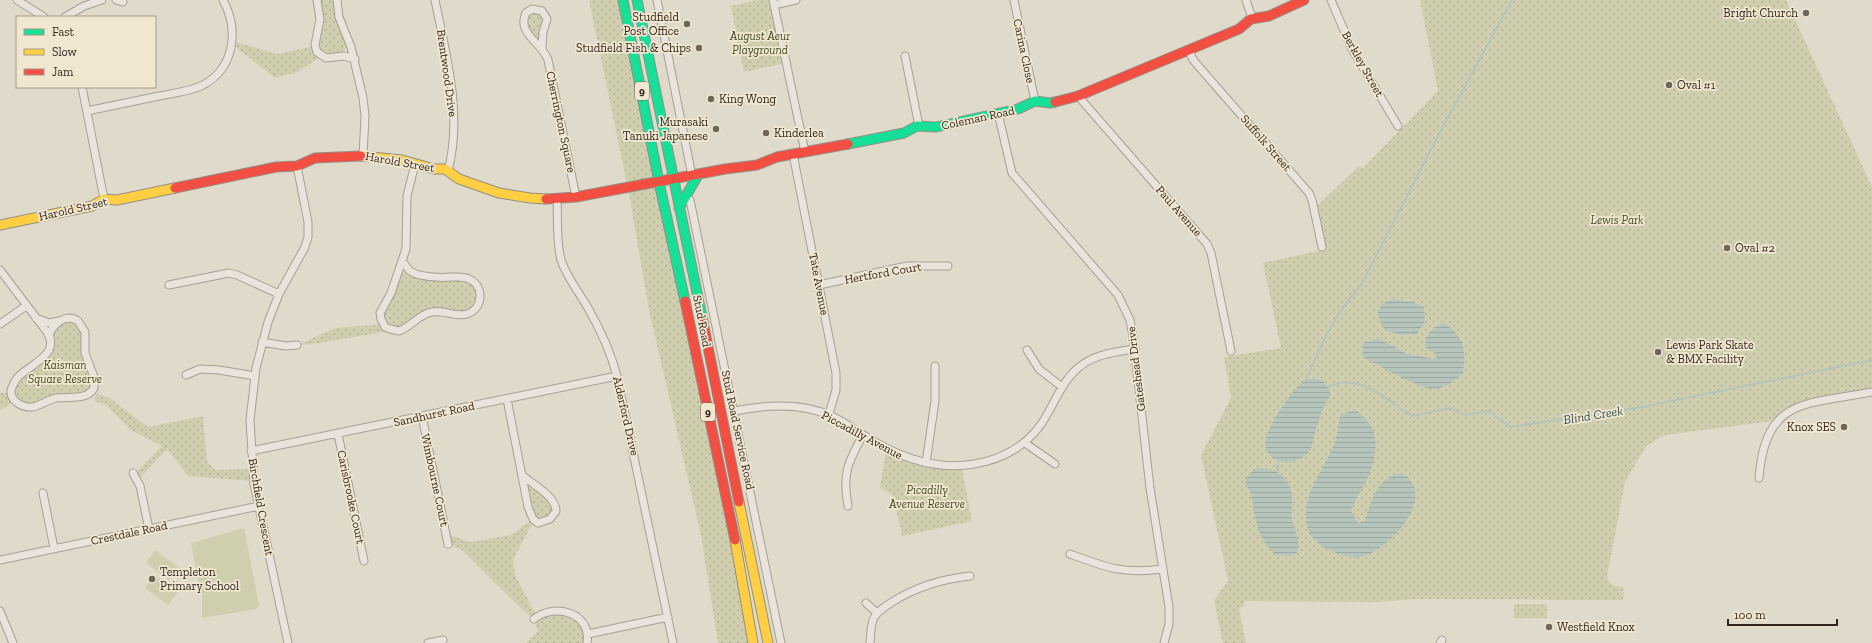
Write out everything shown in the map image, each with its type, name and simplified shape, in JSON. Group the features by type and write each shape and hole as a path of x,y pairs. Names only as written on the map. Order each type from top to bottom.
{"street":[{"path":"17,0 42,16"},
{"path":"67,16 84,6 102,0"},
{"path":"87,111 186,91 211,79 228,60 233,38 232,22 223,0"},
{"path":"317,0 320,20 316,49 324,57 348,56 355,59"},
{"path":"337,0 338,17 350,43 355,59 365,107 363,156"},
{"name":"Brentwood Drive","path":"435,0 448,66 453,106 454,144 448,171"},
{"name":"Stud Road","path":"623,0 659,182 725,490 742,575 753,643"},
{"name":"Stud Road","path":"637,0 768,643"},
{"path":"657,0 695,175 680,208"},
{"path":"796,0 773,2 805,152"},
{"name":"Carina Close","path":"1014,0 1035,102"},
{"path":"1246,0 1252,18"},
{"name":"Coleman Road","path":"659,182 757,165 777,157 907,132 919,126 936,127 1022,108 1035,102 1050,103 1078,96 1239,28 1252,18 1269,16 1304,0"},
{"name":"Berkley Street","path":"1331,0 1352,48 1398,126"},
{"name":"Cherrington Square","path":"542,47 543,32 547,19 542,12 532,9 525,17 525,28 531,38 542,47 548,60 576,197"},
{"path":"339,56 350,43"},
{"name":"Suffolk Street","path":"1188,50 1194,61 1309,193 1312,200 1322,247"},
{"path":"905,56 919,126"},
{"path":"82,88 104,199"},
{"name":"Paul Avenue","path":"1078,96 1207,244 1211,253 1231,351"},
{"name":"Gateshead Drive","path":"998,113 1012,173 1118,295 1130,320 1135,349 1150,488 1169,613 1168,629 1164,643"},
{"name":"Tate Avenue","path":"793,154 836,373 836,390 829,414"},
{"name":"Harold Street","path":"0,225 92,206 104,199 117,200 130,198 276,167 297,166 315,158 363,156 393,159 448,171 459,179 493,191 530,198 557,199 576,197 659,182"},
{"path":"395,277 403,273 411,272 434,277 469,278 478,287 480,294 479,303 473,310 465,315 458,315 444,311 433,312 420,317 403,330 390,329 383,324 380,313 390,293 395,277 402,261 407,240 407,196 415,164"},
{"name":"Birchfield Crescent","path":"288,643 254,484 251,451 250,407 262,342 270,317 280,294 305,247 308,237 308,222 297,166"},
{"name":"Alderford Drive","path":"557,199 559,244 562,262 568,276 598,327 617,376 673,643"},
{"name":"Stud Road Service Road","path":"690,200 781,643"},
{"path":"682,220 694,217"},
{"path":"402,261 411,272"},
{"name":"Hertford Court","path":"819,285 907,266 948,266"},
{"path":"0,270 49,336"},
{"path":"169,285 229,273 280,294"},
{"path":"0,324 26,306"},
{"path":"34,317 46,322 74,319 83,328 85,336 85,353 94,380 93,390 84,396 58,398 33,406 21,405 13,399 11,390 19,376 47,354 50,346 49,336 52,327 59,321"},
{"path":"262,342 286,346 297,345"},
{"name":"Piccadilly Avenue","path":"734,411 755,407 777,406 802,408 829,414 895,453 926,463 954,466 983,462 1004,455 1025,443 1048,415 1062,387 1078,368 1091,360 1109,353 1135,349"},
{"path":"1026,350 1040,369 1062,387"},
{"path":"926,463 935,401 935,366"},
{"path":"186,375 200,369 219,370 255,376"},
{"name":"Sandhurst Road","path":"251,451 617,376"},
{"path":"1759,478 1764,442 1773,428 1784,416 1808,403 1872,392"},
{"path":"507,399 528,507 532,520 540,523 550,519 556,512 553,503 548,496 522,475"},
{"name":"Wimbourne Court","path":"422,416 448,544"},
{"name":"Carisbrooke Court","path":"338,434 364,561"},
{"path":"848,506 844,488 846,474 850,461 863,435"},
{"path":"1025,443 1056,464"},
{"path":"133,473 140,486 149,529"},
{"path":"43,493 54,548"},
{"name":"Crestdale Road","path":"0,560 259,506"},
{"path":"1070,554 1116,570 1139,572 1163,569"},
{"path":"870,643 872,621 877,613 899,598 921,587 943,580 970,576"},
{"path":"866,604 877,613"},
{"path":"534,619 548,611 563,610 576,617 583,624 588,634 587,643"},
{"path":"0,611 13,643"},
{"path":"588,634 668,617"},
{"path":"428,643 443,640"}],"green space":[{"path":"317,0 337,0 350,43 341,55 321,56 298,72 275,78 232,44 233,41 277,54 315,46"},
{"path":"589,0 623,0 753,643 718,643 701,535 649,310 630,199"},
{"name":"August Aeur Playground","path":"758,0 773,0 786,63 744,72 731,6"},
{"name":"Lewis Park","path":"1420,0 1786,0 1872,187 1872,392 1820,400 1780,420 1665,435 1646,446 1625,482 1607,576 1609,582 1615,586 1625,588 1622,592 1624,592 1623,600 1414,599 1378,602 1244,601 1245,606 1239,608 1246,643 1223,643 1214,600 1228,581 1201,455 1231,398 1224,357 1281,348 1263,263 1323,250 1314,209 1359,166 1362,169 1438,91"},
{"path":"529,11 546,16 542,47 528,35 526,14"},
{"path":"407,272 465,277 480,294 471,312 437,311 406,328 313,344 297,345 336,328 383,324 381,319 400,274"},
{"name":"Kaisman Square Reserve","path":"64,319 80,324 93,391 36,405 15,401 0,410 0,393 10,393 16,379 47,354 49,336"},
{"path":"96,394 108,397 148,427 203,416 207,462 215,470 252,469 254,481 188,476 167,449 137,481 134,475 162,446 131,430 106,405 94,401"},
{"name":"Picadilly Avenue Reserve","path":"886,449 907,458 961,465 972,521 902,536 893,495 880,488"},
{"path":"522,475 548,496 555,514 536,522 530,527 513,560 515,575 537,617 553,610 580,621 587,643 526,643 538,631 534,619 461,549 448,544 446,534 470,542 511,535 532,520"},
{"path":"244,528 259,605 256,609 202,618 202,591 200,589 191,543"},
{"path":"155,550 178,567 169,580 146,563"},
{"path":"154,575 178,592 168,605 145,588"},
{"path":"1514,604 1547,604 1547,618 1514,618"}],"shaded area":[{"path":"1392,299 1413,302 1424,307 1425,321 1417,334 1399,335 1384,329 1377,314 1382,304"},
{"path":"1444,323 1456,333 1464,350 1463,373 1450,384 1438,389 1428,388 1399,376 1363,357 1363,343 1379,338 1407,354 1435,359 1436,353 1427,349 1425,344 1426,340 1429,333 1434,328"},
{"path":"1314,378 1326,384 1330,394 1320,416 1311,449 1300,459 1293,461 1279,461 1272,458 1265,445 1273,421 1298,386 1308,379"},
{"path":"1357,411 1370,424 1376,446 1373,463 1368,477 1351,511 1358,523 1365,521 1372,500 1380,486 1391,476 1398,474 1407,476 1412,483 1415,497 1413,508 1408,519 1391,539 1371,554 1361,557 1349,557 1329,550 1314,539 1308,529 1306,507 1312,487 1334,445 1340,416 1348,412"},
{"path":"1261,468 1278,472 1289,484 1292,499 1292,518 1298,540 1297,552 1293,555 1286,556 1275,554 1268,547 1257,526 1251,494 1246,482 1251,472"}],"waterway":[{"path":"1306,380 1328,331 1342,309 1360,287 1439,134 1512,0"},
{"name":"Blind Creek","path":"1328,388 1339,383 1350,382 1361,385 1383,396 1412,416 1451,408 1463,415 1489,411 1510,427 1642,407 1872,360"},
{"name":"Blind Creek","path":"1276,471 1279,462"}],"traffic: fast":[{"path":"623,0 659,182 685,301"},
{"path":"637,0 703,322"},
{"path":"848,144 904,133 917,126 936,127 1018,109 1035,101 1050,103 1055,102"},
{"path":"679,208 698,175"}],"traffic: slow":[{"path":"361,156 402,160 434,169 445,169 459,179 499,193 546,199"},
{"path":"0,225 92,206 104,199 117,200 175,188"},
{"path":"739,502 768,643"},
{"path":"735,540 753,643"}],"traffic: jam":[{"path":"1055,102 1078,96 1239,29 1251,19 1269,16 1304,0"},
{"path":"546,199 576,197 725,169 757,165 777,157 848,144"},
{"path":"175,188 276,167 297,166 315,158 361,156"},
{"path":"685,301 735,540"},
{"path":"703,322 739,502"}],"place":[{"name":"Bright Church","path":"1806,13"},
{"name":"Studfield Post Office","path":"687,24"},
{"name":"Studfield Fish & Chips","path":"699,48"},
{"name":"Oval #1","path":"1669,85"},
{"name":"King Wong","path":"711,99"},
{"name":"Murasaki Tanuki Japanese","path":"716,129"},
{"name":"Kinderlea","path":"766,133"},
{"name":"Oval #2","path":"1727,248"},
{"name":"Lewis Park Skate & BMX Facility","path":"1658,352"},
{"name":"Knox SES","path":"1844,427"},
{"name":"Templeton Primary School","path":"152,579"},
{"name":"Westfield Knox","path":"1549,627"}]}
